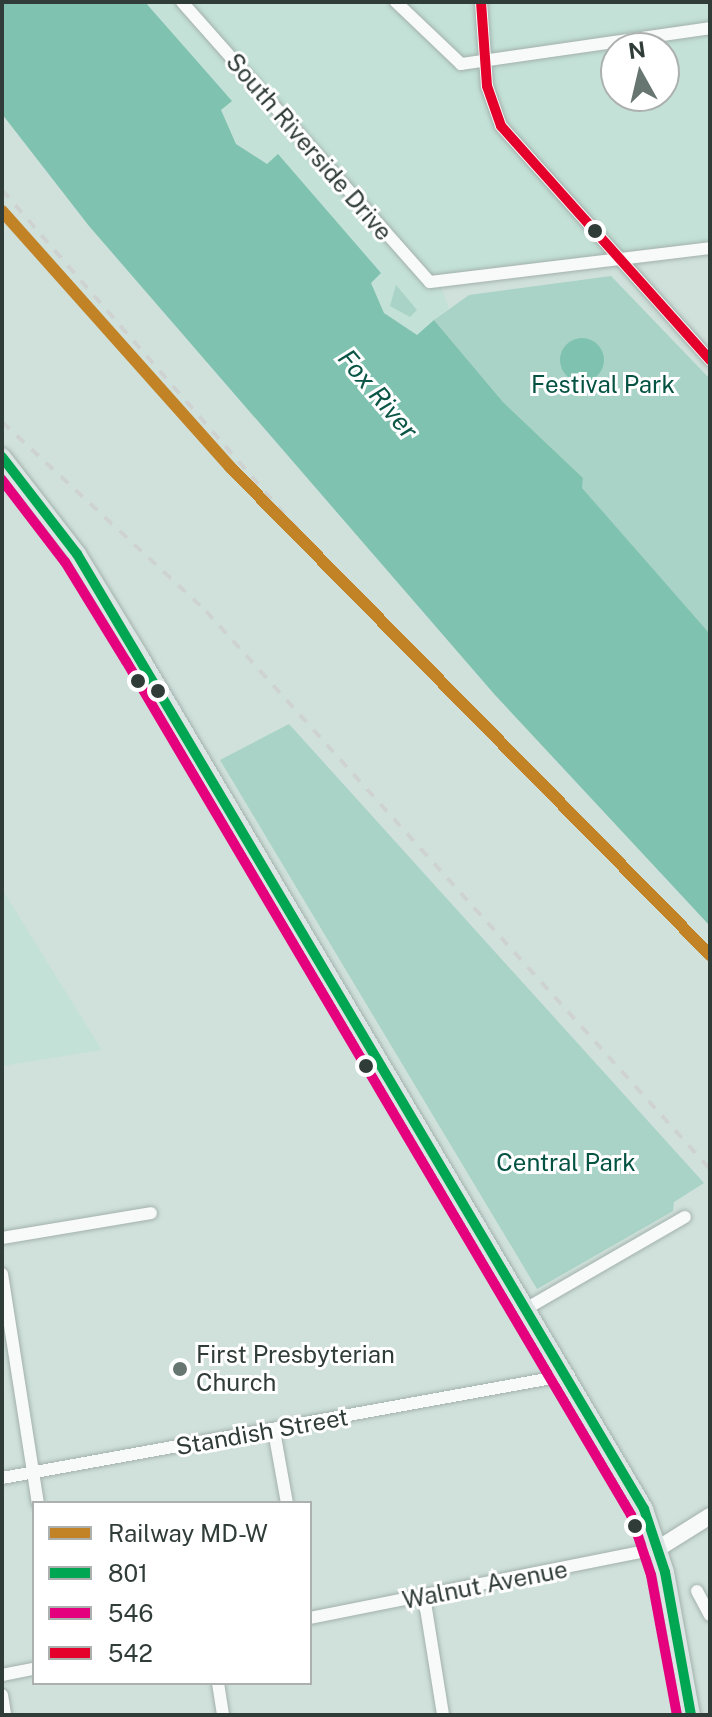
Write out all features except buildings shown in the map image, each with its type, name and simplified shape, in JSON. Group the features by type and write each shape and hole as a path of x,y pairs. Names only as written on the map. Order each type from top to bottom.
{"main road":[{"path":"6,466 85,567 569,1375 659,1548 691,1715"}],"street":[{"name":"South Riverside Drive","path":"182,2 407,260 441,285 620,260"},
{"path":"396,2 447,57 461,64 710,28"},
{"path":"481,2 489,99 501,126 710,360"},
{"path":"620,260 710,248"},
{"path":"2,1238 151,1213"},
{"path":"529,1307 685,1217"},
{"path":"2,1274 38,1501"},
{"name":"Standish Street","path":"2,1478 569,1375"},
{"path":"274,1431 287,1501"},
{"path":"659,1548 710,1516"},
{"name":"Walnut Avenue","path":"312,1618 659,1548"},
{"path":"697,1591 710,1615"},
{"path":"424,1596 443,1715"},
{"path":"2,1675 32,1669"},
{"path":"218,1685 223,1715"},
{"path":"2,1695 5,1715"}],"shaded area":[{"path":"145,2 710,2 710,248 441,286 449,308 417,335 384,313 371,283 380,273 278,155 267,164 236,144 220,110 231,101"},
{"path":"2,889 102,1050 2,1066"}],"green space":[{"name":"Festival Park","path":"611,276 710,379 710,634 581,488 583,478 503,402 434,320 469,295"},
{"path":"396,285 417,310 410,317 390,306"},
{"name":"Central Park","path":"289,724 704,1183 674,1202 673,1211 537,1289 220,760"}],"water":[{"name":"Fox River","path":"2,2 145,2 232,101 221,110 236,144 267,164 278,154 381,273 371,283 384,313 417,335 434,320 503,402 583,478 582,488 710,634 710,926 495,695 89,226 2,114"},
{"path":"582,338 597,345 604,360 597,375 582,382 567,375 560,360 567,345"}],"railway":[{"path":"2,190 355,595"},
{"path":"2,422 206,611 710,1169"}],"rail line":[{"name":"MD-W","path":"2,211 230,467 710,955"}],"transit line":[{"name":"542","path":"481,2 487,86 501,126 710,360"},
{"name":"801","path":"2,457 77,554 644,1509 665,1572 691,1715"},
{"name":"546","path":"2,480 65,562 126,661 631,1515 651,1575 677,1715"}],"place":[{"name":"First Presbyterian Church","path":"180,1369"}]}
